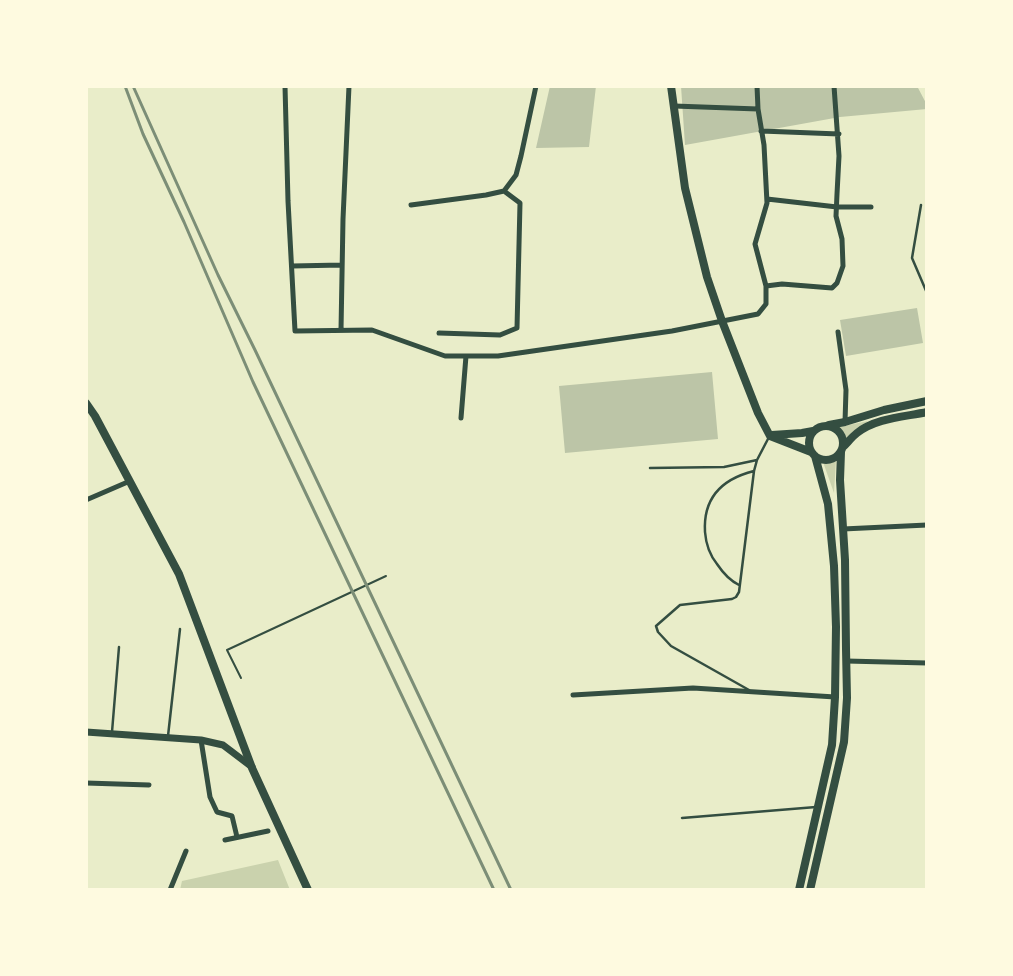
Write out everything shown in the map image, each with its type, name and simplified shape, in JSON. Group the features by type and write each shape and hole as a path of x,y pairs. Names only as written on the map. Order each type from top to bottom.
{"main road":[{"path":"671,86 685,188 707,276 722,321 758,413 770,436 826,460 837,456 858,432 872,424 927,412"},
{"path":"799,890 832,745 835,697 836,627 832,534 828,504 808,441 813,431 818,427 829,426 884,410 927,401"},
{"path":"86,403 95,416 179,574 252,768 308,890"},
{"path":"810,890 844,742 847,698 845,560 840,480 843,441 839,431 829,426"},
{"path":"770,436 813,431"}],"street":[{"path":"285,86 288,201 295,331 372,330 446,356 498,356 672,331 758,314 766,304 766,286 755,244 768,203 757,86"},
{"path":"341,330 343,219 349,86"},
{"path":"412,204 486,196 504,190 516,175 536,86"},
{"path":"766,286 782,284 832,288 837,283 843,266 842,239 836,216 839,156 834,86"},
{"path":"674,106 758,109"},
{"path":"761,131 838,134"},
{"path":"439,333 500,335 517,328 520,204 504,190"},
{"path":"767,199 836,207 871,206"},
{"path":"292,266 342,265"},
{"path":"838,332 846,390 845,422"},
{"path":"461,418 466,356"},
{"path":"86,500 130,481"},
{"path":"843,529 927,525"},
{"path":"846,661 927,663"},
{"path":"573,695 693,688 835,697"},
{"path":"86,732 201,740 224,745 252,768"},
{"path":"201,740 210,797 217,812 232,816 237,837"},
{"path":"86,783 149,784"},
{"path":"224,840 268,831"},
{"path":"170,890 186,851"}],"lane":[{"path":"921,205 912,258 927,293"},
{"path":"753,692 671,646 658,632 656,626 680,605 732,599 739,592 754,471 757,460 770,436"},
{"path":"650,468 724,467 757,460"},
{"path":"740,586 730,581 712,558 706,546 704,521 707,507 713,496 724,484 740,474 754,471"},
{"path":"168,737 180,629"},
{"path":"112,734 119,647"},
{"path":"682,818 817,807"}],"path":[{"path":"240,678 227,650 386,576"}],"green space":[{"path":"868,421 845,439 839,427"},
{"path":"836,460 834,493 823,462"},
{"path":"278,860 290,890 180,890 182,881"}],"building":[{"path":"550,86 596,86 589,147 536,148"},
{"path":"681,86 917,86 927,105 927,109 840,117 685,145"},
{"path":"917,308 923,343 846,356 840,320"},
{"path":"712,372 718,439 565,453 559,386"}],"railway":[{"path":"125,86 143,134 184,222 253,382 494,890"},
{"path":"133,86 218,275 511,890"}]}
